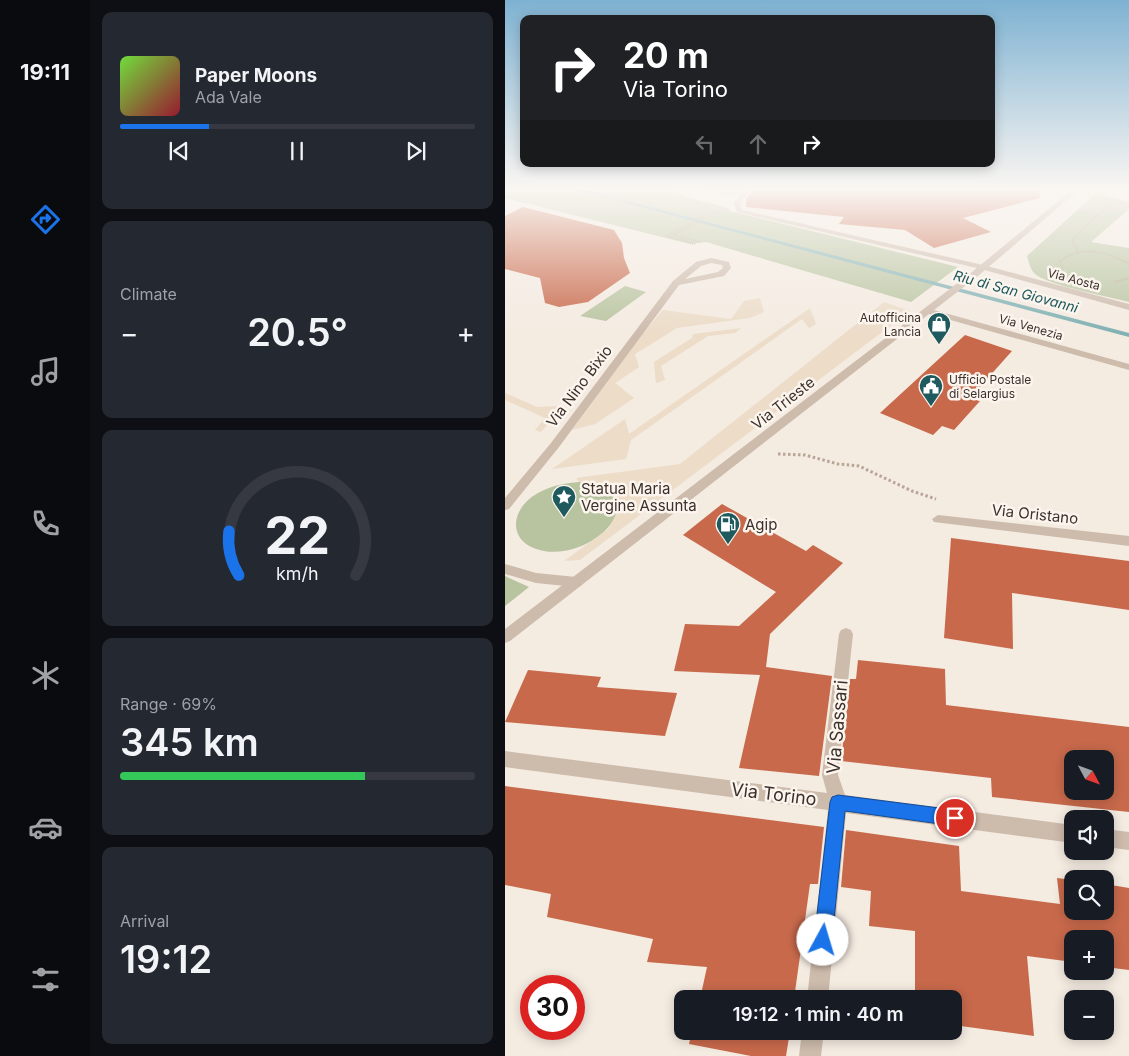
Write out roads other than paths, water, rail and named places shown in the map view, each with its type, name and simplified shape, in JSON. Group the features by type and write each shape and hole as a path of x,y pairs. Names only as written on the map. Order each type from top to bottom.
{"street":[{"name":"Via Aosta","path":"858,238 983,267 1129,307"},
{"name":"Via Trieste","path":"505,638 975,274 1018,238"},
{"name":"Via Nino Bixio","path":"505,506 555,445 676,283 697,263 715,260 726,264 727,268 721,274 676,283"},
{"name":"Via Venezia","path":"931,307 1129,367"},
{"name":"Via Oristano","path":"938,520 1129,541"},
{"path":"505,569 536,578 576,582"},
{"name":"Via Sassari","path":"818,990 838,802 830,774 846,634"},
{"name":"Via Torino","path":"505,759 1064,833"},
{"path":"1114,839 1129,841"},
{"path":"810,1056 812,1040"}],"waterway":[{"name":"Riu di San Giovanni","path":"763,238 1129,335"}],"place":[{"name":"Autofficina Lancia","path":"939,345"},
{"name":"Ufficio Postale di Selargius","path":"931,407"},
{"name":"Statua Maria Vergine Assunta","path":"564,518"},
{"name":"Agip","path":"728,545"}]}
